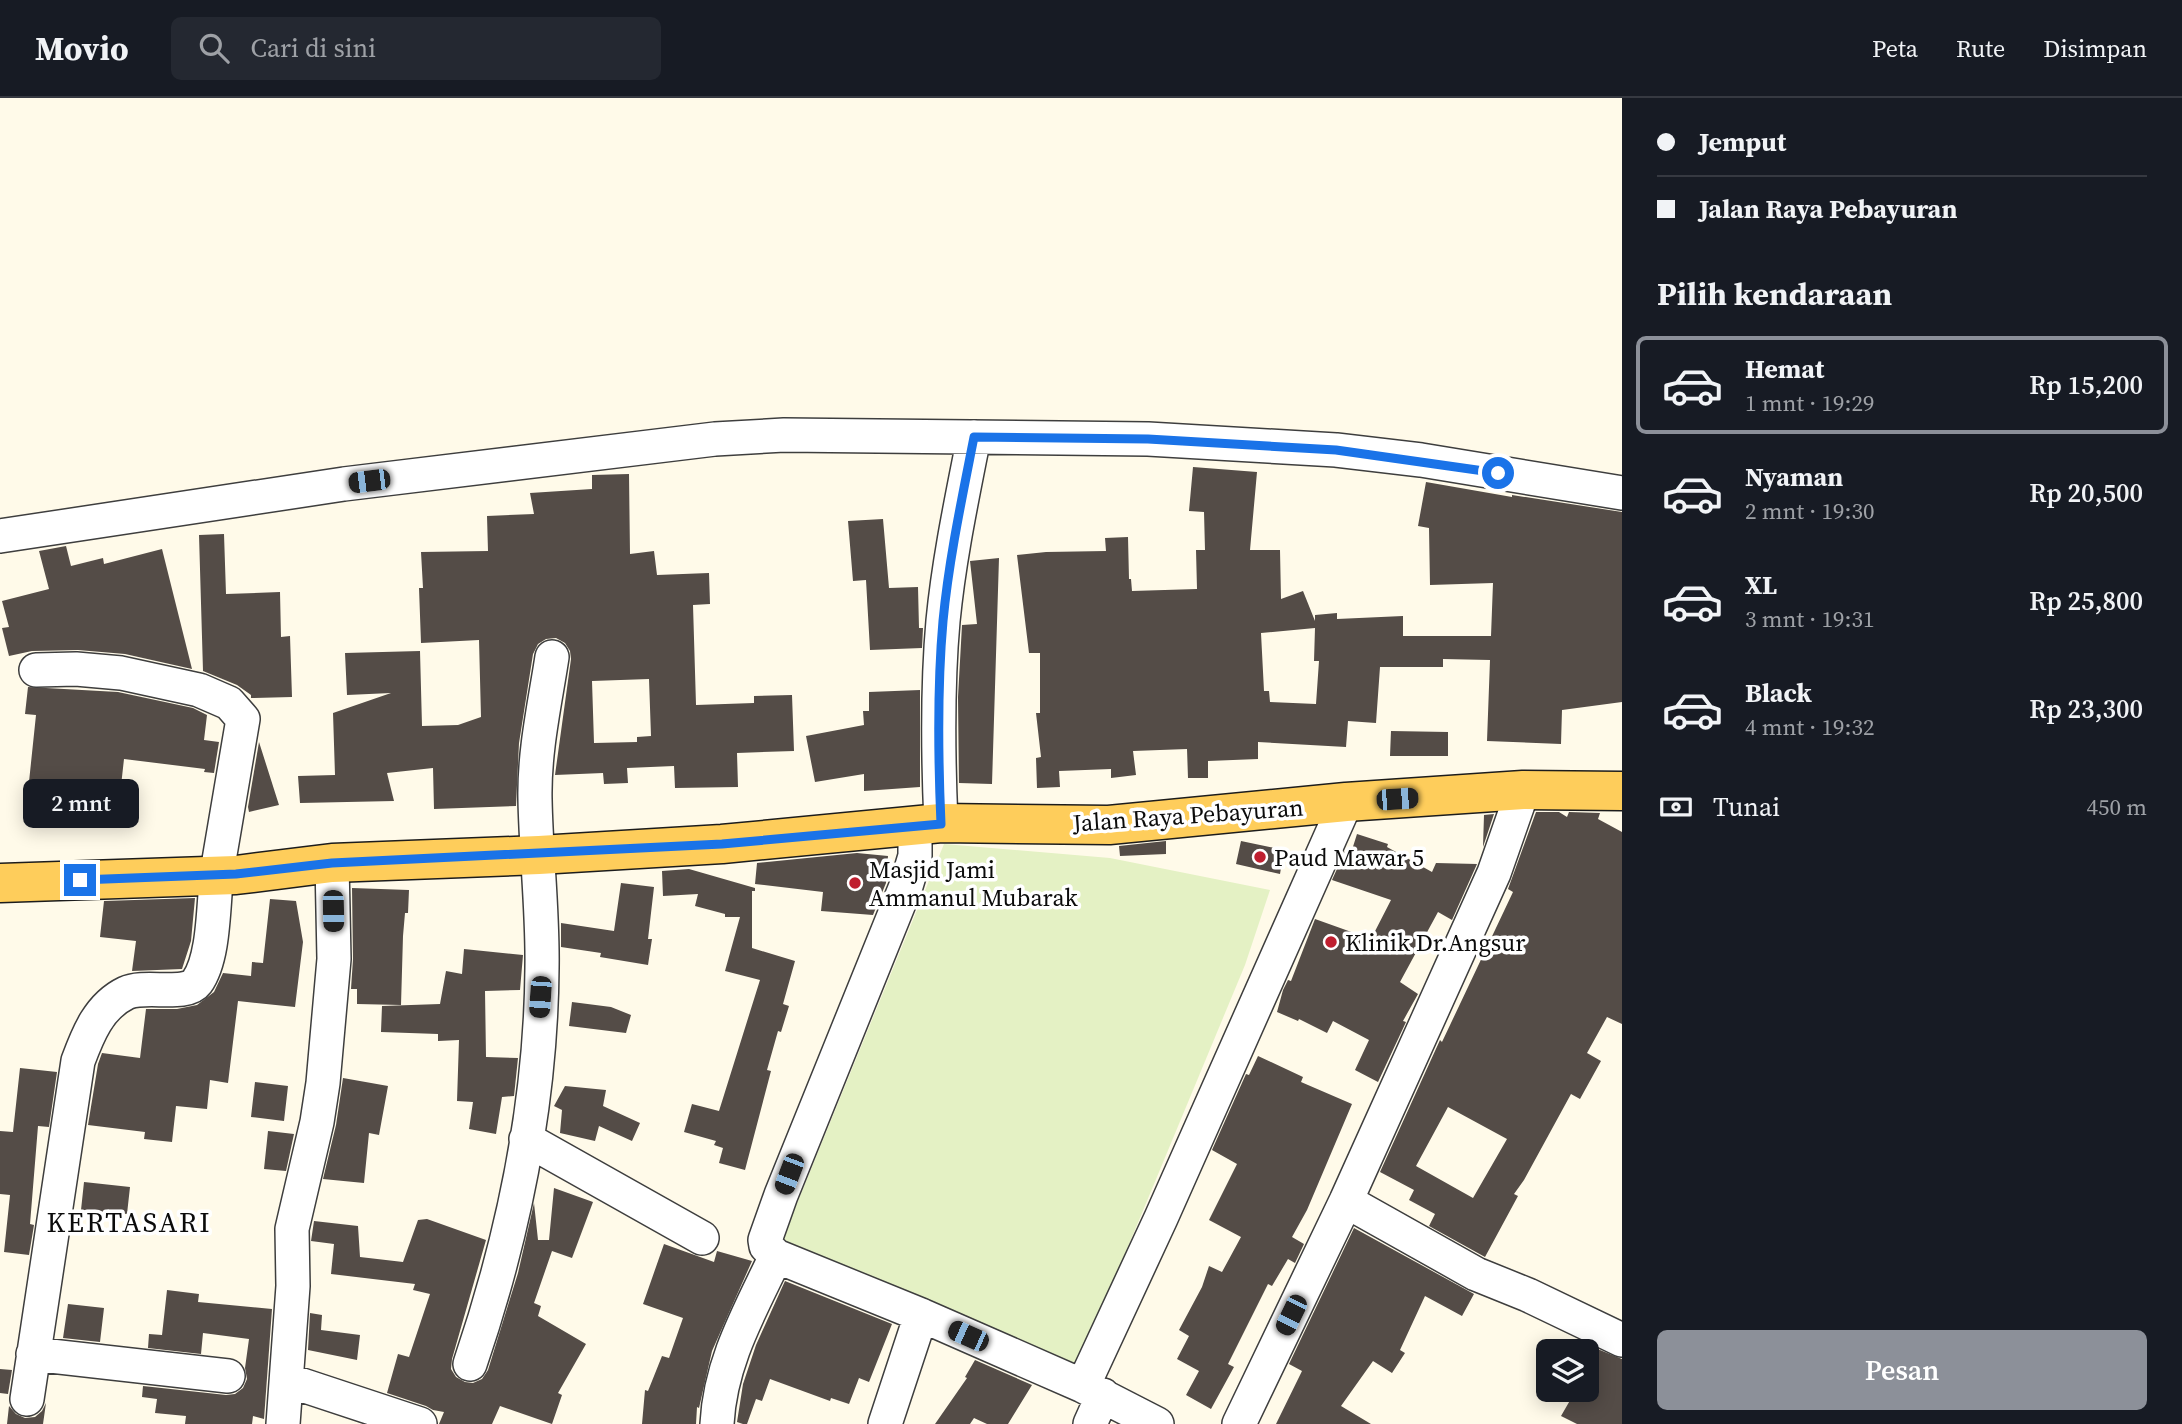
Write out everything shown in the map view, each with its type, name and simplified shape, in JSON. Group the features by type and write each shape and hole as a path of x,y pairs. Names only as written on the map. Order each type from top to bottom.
{"main road":[{"name":"Jalan Raya Pebayuran","path":"0,883 236,874 332,863 722,844 928,825 1109,825 1346,802 1523,790 1622,791"}],"street":[{"path":"0,536 344,484 715,439 784,435 1148,439 1336,450 1421,460 1622,493"},
{"path":"974,437 959,511 943,620 938,737 928,825 765,1240 767,1249 776,1256 921,1315 1092,1402 1157,1424"},
{"path":"470,1364 501,1264 526,1139 537,1052 542,969 535,798 537,756 552,657"},
{"path":"27,1399 78,1061 86,1038 99,1016 113,1000 139,989 185,989 196,984 209,947 217,874 243,719 229,703 198,690 121,673 76,669 36,670"},
{"path":"1239,1424 1346,1201 1494,873 1523,790"},
{"path":"1092,1402 1161,1218 1346,802"},
{"path":"283,1424 293,1278 292,1229 317,1122 334,959 332,863"},
{"path":"526,1139 702,1238"},
{"path":"1346,1201 1476,1274 1528,1295 1622,1340"},
{"path":"717,1424 730,1352 776,1256"},
{"path":"885,1424 921,1315"},
{"path":"33,1354 228,1376"},
{"path":"287,1380 420,1424"}],"green space":[{"path":"944,844 1110,858 1270,890 1245,965 1078,1367 782,1240"}],"building":[{"path":"1193,467 1257,472 1250,550 1280,550 1281,599 1303,591 1315,621 1315,615 1337,613 1337,619 1403,616 1403,636 1491,636 1493,583 1430,585 1429,528 1418,526 1426,482 1622,512 1622,702 1562,710 1561,744 1487,741 1490,660 1443,659 1443,667 1380,667 1376,723 1348,721 1346,747 1258,742 1258,759 1208,761 1208,778 1188,778 1187,749 1133,751 1136,775 1111,778 1111,769 1059,771 1060,787 1037,788 1036,758 1041,757 1036,713 1040,713 1040,653 1029,653 1017,555 1106,551 1105,538 1128,537 1129,579 1132,591 1197,589 1196,550 1205,550 1204,512 1189,511","holes":["1315,628 1314,661 1319,661 1316,704 1270,702 1269,691 1264,691 1261,633"]},
{"path":"629,474 630,554 654,551 657,575 709,573 710,604 693,605 696,705 754,703 754,696 792,695 794,751 737,753 738,787 675,788 674,766 627,768 628,783 604,784 603,773 555,775 571,659 565,643 556,638 546,639 538,644 533,654 519,743 516,806 434,809 433,768 387,773 394,801 300,803 298,776 335,775 333,713 391,693 347,695 345,653 420,651 422,726 458,725 481,717 479,640 421,643 421,552 488,551 487,516 534,514 530,493 592,489 592,475","holes":["649,679 651,736 637,737 637,742 594,743 592,681"]},
{"path":"883,519 889,588 918,587 919,628 923,628 922,648 870,650 866,580 853,581 848,521"},
{"path":"224,534 226,594 280,592 281,637 290,636 292,697 251,698 251,695 237,685 203,671 199,535"},
{"path":"66,546 71,566 103,558 104,564 162,549 192,669 125,654 78,650 32,651 9,656 2,628 9,627 2,601 49,589 39,551"},
{"path":"999,558 992,784 959,783 959,786 958,697 962,625 977,624 970,561"},
{"path":"28,687 118,692 193,708 207,715 204,740 219,742 214,773 204,772 205,769 124,759 119,804 82,799 81,808 27,801 36,715 25,714"},
{"path":"920,690 920,787 864,791 864,774 815,782 806,736 864,725 863,711 869,711 869,692"},
{"path":"1391,731 1448,732 1448,756 1390,756"},
{"path":"259,742 279,805 249,812 248,807"},
{"path":"1536,812 1559,812 1567,817 1569,812 1600,813 1598,819 1622,832 1622,1024 1607,1017 1587,1053 1601,1061 1580,1099 1571,1094 1514,1194 1518,1196 1485,1257 1429,1226 1435,1214 1409,1200 1414,1190 1380,1172 1440,1040 1442,1042 1513,892 1508,889","holes":["1448,1107 1507,1139 1473,1198 1416,1166"]},
{"path":"1494,814 1483,847 1484,815"},
{"path":"1357,834 1388,844 1387,847 1432,872 1436,863 1477,864 1452,920 1438,912 1400,982 1418,994 1403,1021 1406,1022 1378,1082 1355,1070 1369,1040 1333,1021 1327,1033 1277,1012 1283,990 1288,980 1291,981 1315,919 1371,939 1391,900 1332,880 1345,851 1351,853"},
{"path":"1166,841 1166,854 1120,856 1119,846"},
{"name":"Paud Mawar 5","path":"1241,841 1284,850 1280,874 1236,864"},
{"name":"Masjid Jami Ammanul Mubarak","path":"857,853 888,856 886,883 873,915 821,911 823,892 755,884 757,863"},
{"path":"689,869 755,888 755,891 752,891 752,948 795,961 783,1004 789,1006 781,1032 778,1031 767,1070 771,1071 745,1170 719,1163 723,1148 714,1145 716,1141 684,1132 692,1104 719,1111 760,980 725,971 740,917 725,917 725,914 695,906 698,894 663,896 662,871"},
{"path":"621,883 654,887 648,965 600,957 601,953 561,947 561,923 614,931"},
{"path":"352,888 409,890 403,936 401,1005 357,1004 357,989 351,989"},
{"path":"195,898 191,941 182,969 132,971 136,941 100,937 104,901"},
{"path":"270,899 296,901 303,942 295,1007 238,1001 228,1083 210,1080 207,1109 176,1106 172,1142 144,1139 145,1132 88,1125 102,1053 140,1058 146,1009 177,1009 197,1005 214,992 223,973 251,976 252,962 263,963"},
{"path":"464,949 523,955 520,990 485,991 486,1057 518,1058 514,1096 502,1097 496,1134 469,1129 473,1102 457,1101 459,1040 438,1041 438,1034 381,1032 382,1006 440,1004 446,971 462,974"},
{"path":"572,1002 611,1007 631,1015 626,1033 569,1026"},
{"path":"1258,1056 1303,1077 1301,1082 1352,1104 1307,1210 1292,1237 1304,1244 1295,1263 1288,1259 1272,1286 1268,1284 1228,1364 1234,1367 1211,1409 1186,1395 1199,1371 1177,1359 1189,1336 1179,1330 1202,1287 1209,1266 1222,1272 1241,1237 1209,1220 1237,1164 1212,1150 1246,1074 1249,1075"},
{"path":"20,1068 57,1072 49,1127 38,1126 30,1224 34,1225 29,1255 4,1252 10,1195 0,1194 0,1131 13,1132"},
{"path":"343,1078 388,1086 379,1135 369,1133 364,1183 323,1179 336,1125"},
{"path":"255,1082 288,1086 284,1121 251,1117"},
{"path":"565,1086 606,1090 603,1106 640,1123 632,1141 599,1126 595,1141 560,1133 562,1110 554,1106"},
{"path":"268,1131 294,1134 286,1171 264,1169"},
{"path":"84,1182 130,1187 127,1214 81,1210"},
{"path":"554,1188 593,1202 572,1258 552,1251 534,1303 541,1306 538,1316 586,1344 558,1393 562,1395 552,1424 500,1406 492,1424 439,1424 444,1412 387,1393 398,1354 409,1357 430,1294 413,1290 415,1284 331,1274 334,1244 311,1241 314,1221 358,1226 360,1257 403,1262 418,1220 427,1219 486,1240 451,1369 456,1377 473,1383 482,1379 488,1370 518,1273 534,1203 538,1240 549,1240"},
{"path":"1354,1228 1474,1294 1462,1316 1425,1296 1400,1350 1405,1353 1392,1373 1373,1361 1341,1406 1371,1424 1276,1424 1302,1371 1289,1364"},
{"path":"664,1244 714,1262 717,1251 752,1261 712,1351 699,1408 697,1407 696,1424 642,1424 645,1390 648,1391 662,1356 669,1358 683,1318 643,1304"},
{"path":"785,1281 892,1324 869,1382 859,1378 849,1404 831,1398 830,1401 770,1379 762,1401 756,1399 747,1424 743,1424 737,1422 743,1384 756,1345"},
{"path":"167,1290 199,1294 198,1302 272,1309 264,1419 253,1416 252,1424 185,1424 186,1416 155,1413 157,1399 142,1397 143,1386 235,1394 243,1388 247,1379 245,1368 249,1339 203,1333 201,1354 148,1348 149,1334 162,1335"},
{"path":"68,1304 104,1308 100,1342 63,1338"},
{"path":"310,1313 322,1315 321,1330 360,1335 357,1360 308,1350"},
{"path":"1599,1350 1622,1359 1622,1424 1577,1424 1561,1416 1569,1402 1599,1402"},
{"path":"975,1360 1032,1385 1008,1424 987,1424 974,1418 970,1424 935,1424 967,1378 965,1377"},
{"path":"0,1369 12,1370 8,1394 0,1393"},
{"path":"46,1403 43,1424 7,1424 9,1406 16,1414 25,1418 35,1417"}],"place":[{"name":"Paud Mawar 5","path":"1260,857"},
{"name":"Masjid Jami Ammanul Mubarak","path":"855,883"},
{"name":"Klinik Dr.Angsur","path":"1331,942"}],"district":[{"name":"KERTASARI","path":"129,1222"}],"route":[{"path":"80,880 236,874 332,863 722,844 941,824 938,737 943,620 959,511 974,437 1148,439 1336,450 1498,473"}]}
